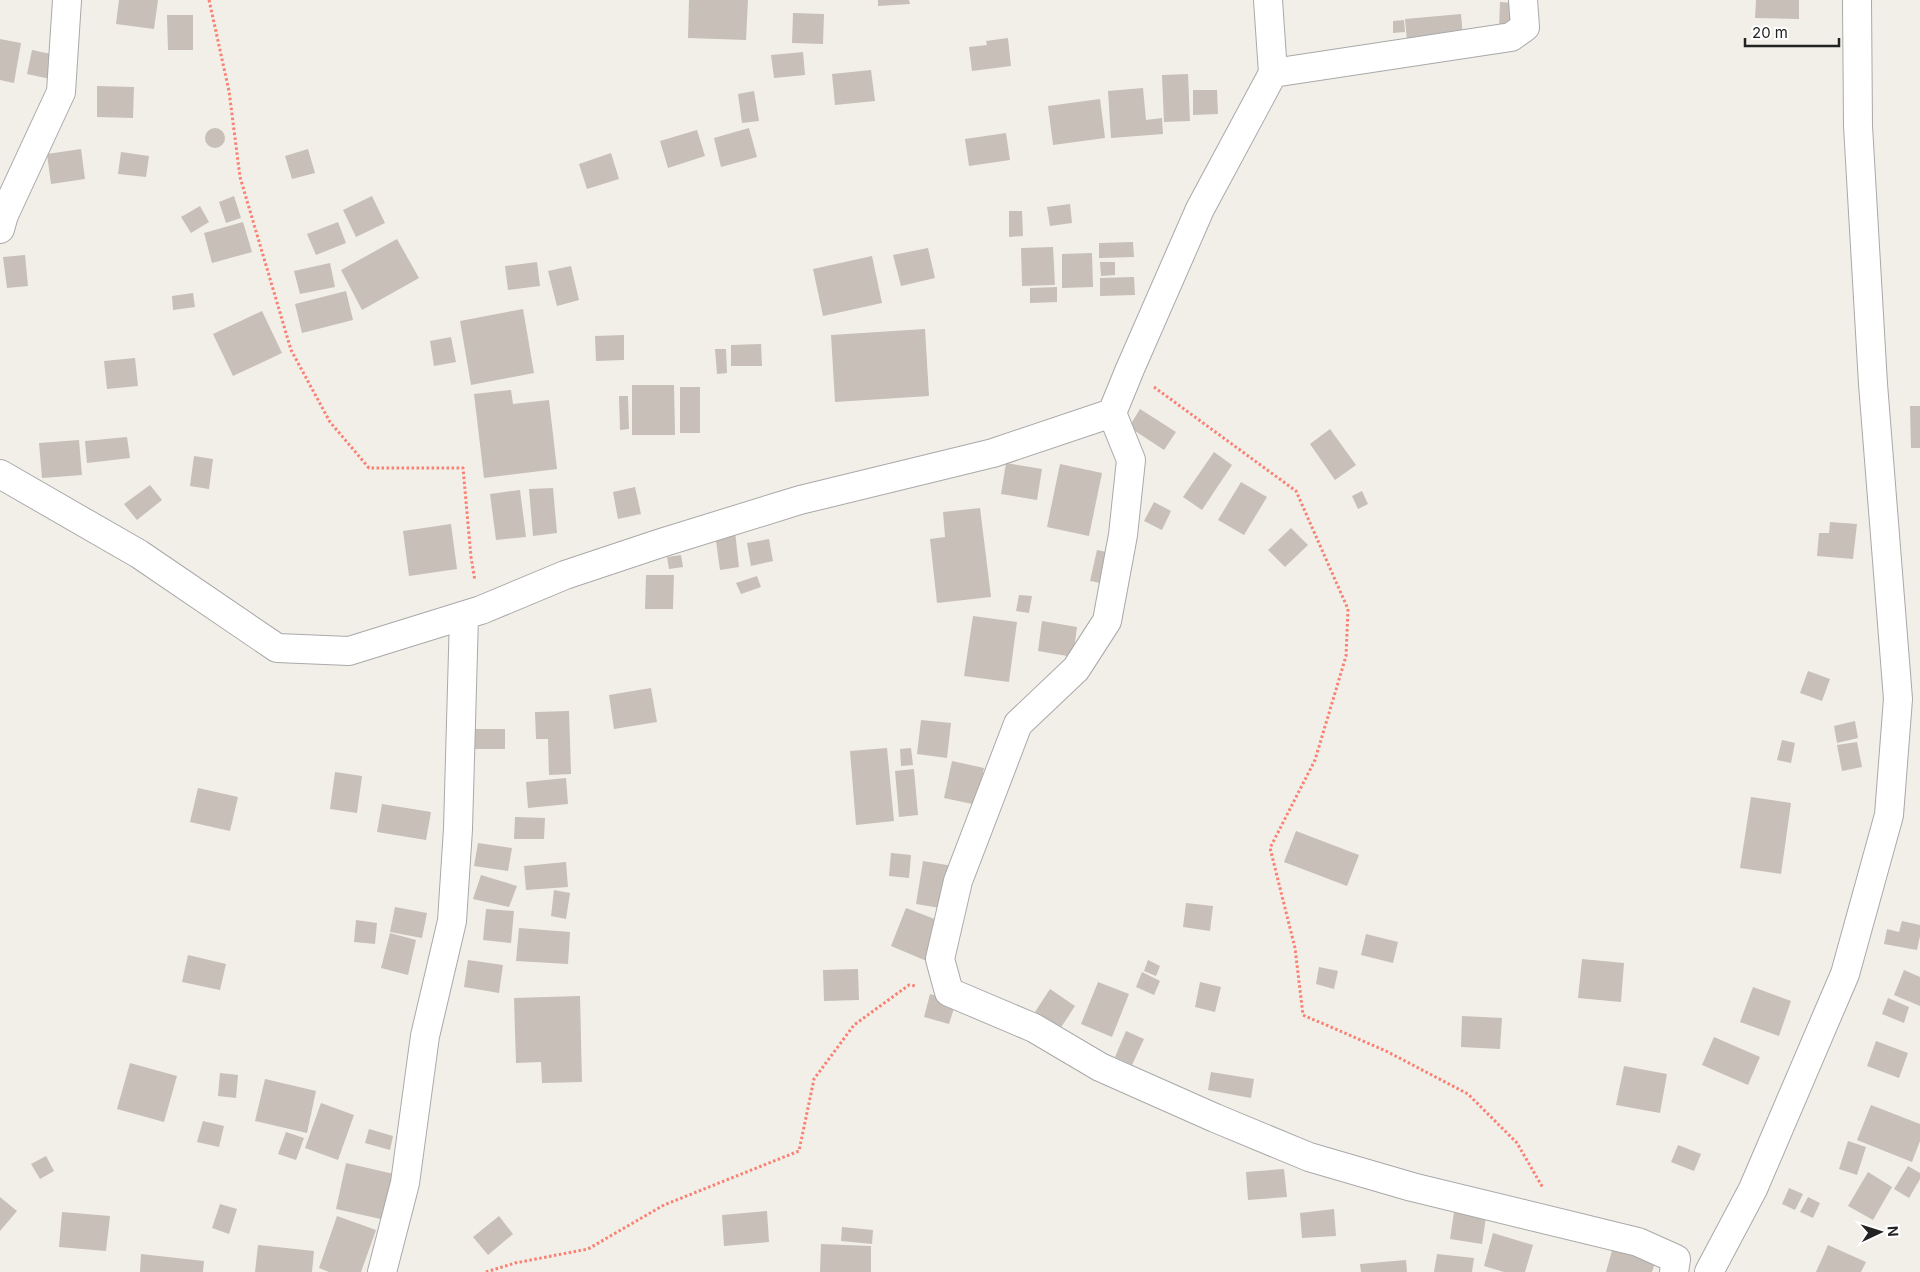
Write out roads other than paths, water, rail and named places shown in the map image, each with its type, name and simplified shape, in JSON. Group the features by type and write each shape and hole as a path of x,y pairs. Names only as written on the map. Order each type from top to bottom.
{"street":[{"path":"0,230 4,215 61,92 68,0"},
{"path":"1268,0 1273,73 1200,209 1112,413 1131,460 1124,535 1106,621 1076,669 1018,724 958,881 940,959 950,992 1034,1028 1100,1067 1309,1157 1412,1187 1638,1242 1676,1259 1674,1272"},
{"path":"1273,73 1512,37 1525,27 1523,0"},
{"path":"1708,1272 1753,1189 1844,974 1889,815 1898,699 1872,374 1858,126 1857,0"},
{"path":"0,474 139,554 277,648 349,651 472,613 565,575 660,543 800,500 993,453 1112,413"},
{"path":"382,1272 405,1183 425,1036 452,921 472,613"}]}
